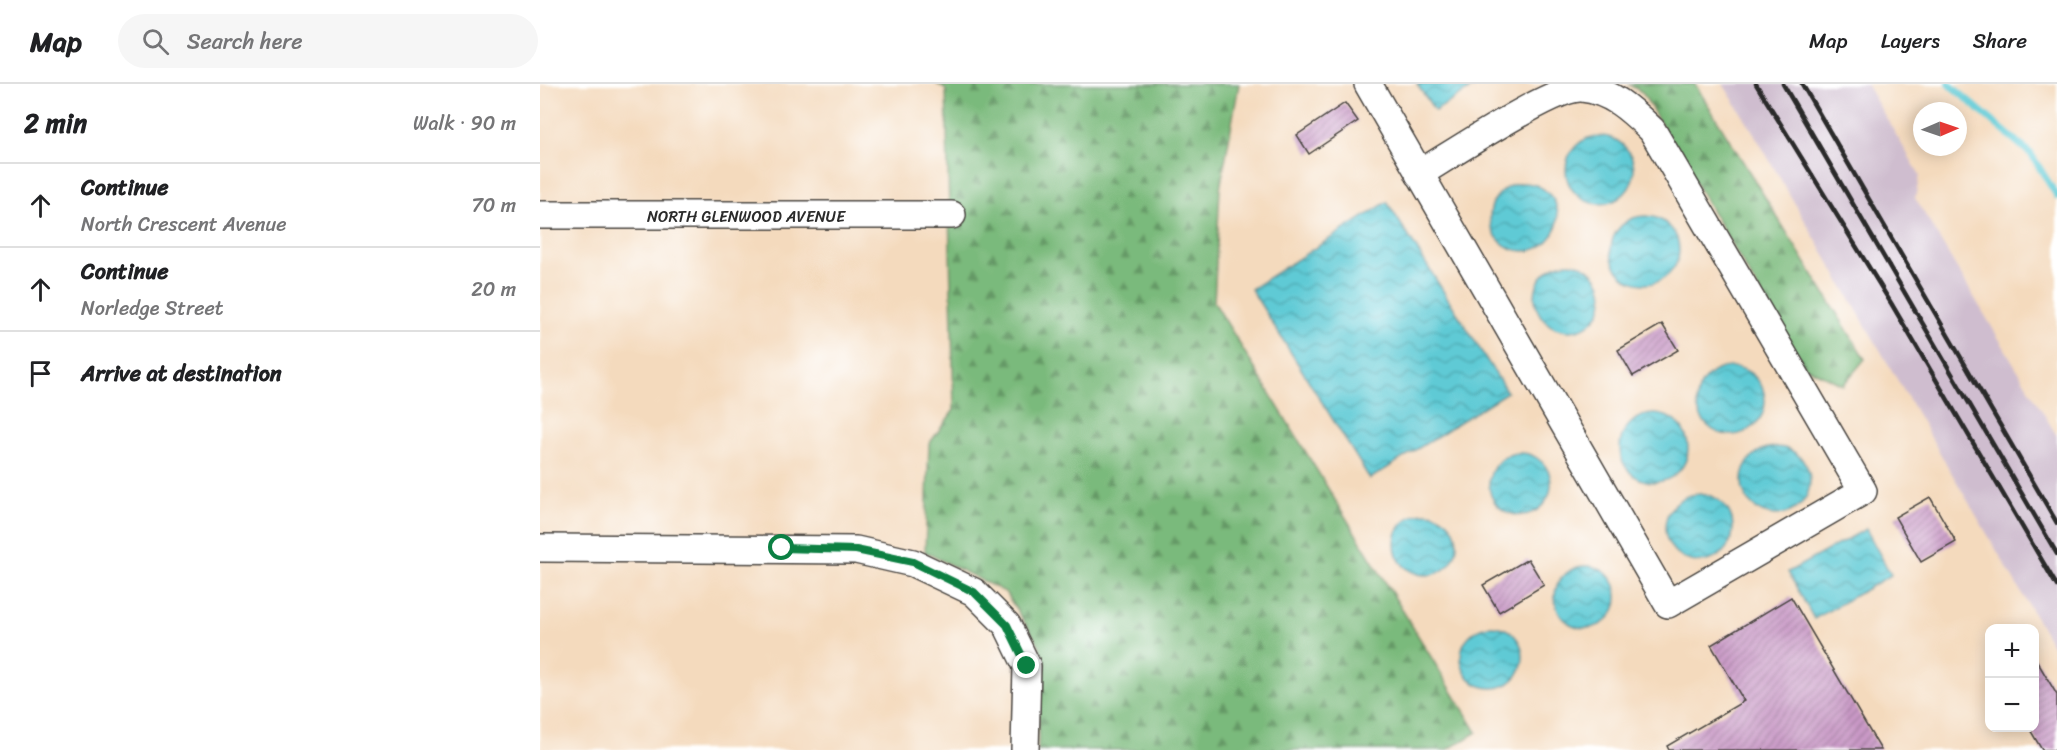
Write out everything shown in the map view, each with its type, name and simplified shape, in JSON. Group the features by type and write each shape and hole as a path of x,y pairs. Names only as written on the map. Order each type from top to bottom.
{"street":[{"path":"1368,84 1419,174 1668,603 1863,491 1652,130 1627,106 1602,89 1566,90 1532,106 1419,174"},
{"name":"NORTH GLENWOOD AVENUE","path":"540,215 952,215"},
{"path":"540,548 856,550 913,562 974,592 1007,625 1027,666 1025,750"}],"shaded area":[{"path":"1723,84 1866,84 1920,175 1915,198 2057,436 2057,654 1749,125"}],"green space":[{"path":"937,84 1239,84 1220,189 1214,302 1477,732 1447,750 1038,750 1040,646 1005,592 925,552 929,444 954,410 946,90"},
{"path":"1628,84 1695,84 1865,359 1843,385 1803,366 1642,92"}],"water":[{"path":"1417,84 1478,84 1435,111"},
{"path":"1600,136 1613,139 1624,146 1631,157 1634,170 1631,183 1624,194 1613,201 1600,204 1587,201 1576,194 1569,183 1566,170 1569,157 1576,146 1587,139"},
{"path":"1524,183 1537,186 1548,193 1555,204 1558,217 1555,230 1548,241 1537,248 1524,251 1511,248 1500,241 1493,230 1490,217 1493,204 1500,193 1511,186"},
{"path":"1387,202 1507,392 1370,479 1251,289"},
{"path":"1645,216 1658,219 1669,226 1676,237 1679,250 1676,263 1669,274 1658,281 1645,284 1632,281 1621,274 1614,263 1611,250 1614,237 1621,226 1632,219"},
{"path":"1569,263 1582,266 1593,273 1600,284 1603,297 1600,310 1593,321 1582,328 1569,331 1556,328 1545,321 1538,310 1535,297 1538,284 1545,273 1556,266"},
{"path":"1731,367 1744,370 1755,377 1762,388 1765,401 1762,414 1755,425 1744,432 1731,435 1718,432 1707,425 1700,414 1697,401 1700,388 1707,377 1718,370"},
{"path":"1654,414 1667,417 1678,424 1685,435 1688,448 1685,461 1678,472 1667,479 1654,482 1641,479 1630,472 1623,461 1620,448 1623,435 1630,424 1641,417"},
{"path":"1776,447 1789,450 1800,457 1807,468 1810,481 1807,494 1800,505 1789,512 1776,515 1763,512 1752,505 1745,494 1742,481 1745,468 1752,457 1763,450"},
{"path":"1520,453 1537,458 1542,462 1546,467 1551,484 1546,501 1542,506 1537,510 1520,515 1503,510 1498,506 1494,501 1489,484 1494,467 1498,462 1503,458"},
{"path":"1699,494 1712,497 1723,504 1730,515 1733,528 1730,541 1723,552 1712,559 1699,562 1686,559 1675,552 1668,541 1665,528 1668,515 1675,504 1686,497"},
{"path":"1426,513 1443,518 1448,522 1452,527 1457,544 1452,561 1448,566 1443,570 1426,575 1409,570 1404,566 1400,561 1395,544 1400,527 1404,522 1409,518"},
{"path":"1866,529 1891,575 1814,619 1788,572"},
{"path":"1586,566 1603,571 1608,575 1612,580 1617,597 1612,614 1608,619 1603,623 1586,628 1569,623 1564,619 1560,614 1555,597 1560,580 1564,575 1569,571"},
{"path":"1492,626 1509,631 1514,635 1518,640 1523,657 1518,674 1514,679 1509,683 1492,688 1475,683 1470,679 1466,674 1461,657 1466,640 1470,635 1475,631"}],"building":[{"path":"1345,103 1358,121 1309,154 1297,135"},
{"path":"1662,324 1678,350 1633,376 1618,350"},
{"path":"1930,497 1956,542 1921,562 1895,517"},
{"path":"1528,559 1544,585 1499,612 1483,585"},
{"path":"1791,597 1881,750 1669,750 1667,746 1744,701 1711,645"},
{"path":"2039,664 2057,695 2057,750 2042,750 2031,732 2039,732"}],"waterway":[{"path":"1949,84 2031,154 2057,196"}],"railway":[{"path":"1756,84 1891,303 2057,586"},
{"path":"1783,84 2057,554"},
{"path":"1802,84 2057,523"}],"route":[{"path":"782,548 856,550 913,562 974,592 1007,625 1027,666"}]}
